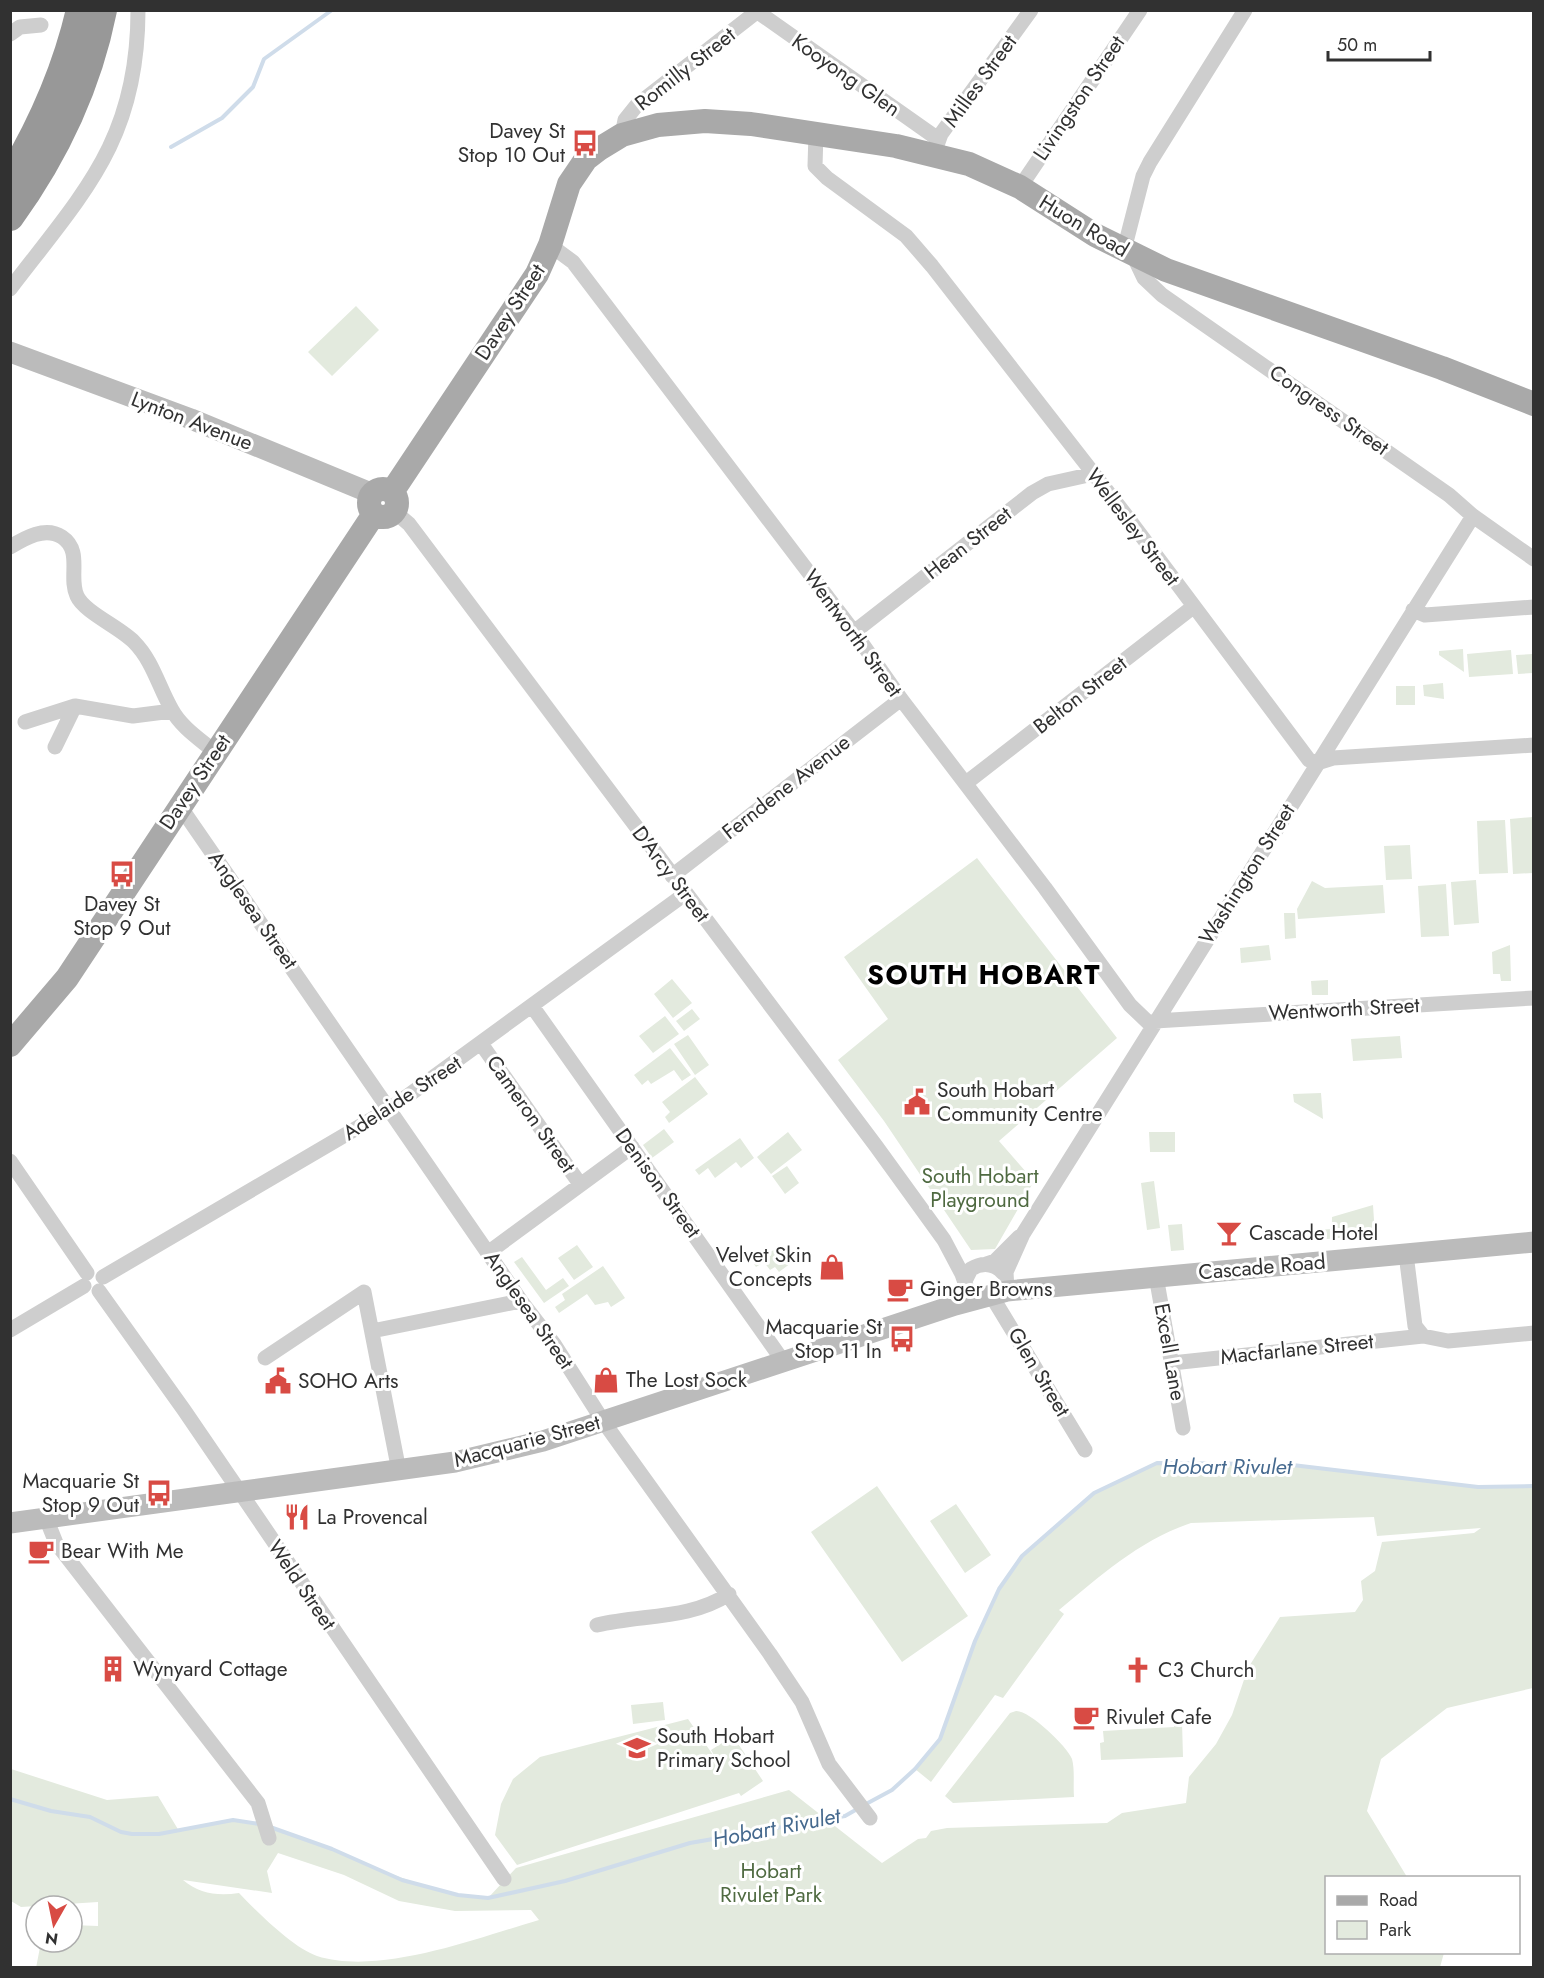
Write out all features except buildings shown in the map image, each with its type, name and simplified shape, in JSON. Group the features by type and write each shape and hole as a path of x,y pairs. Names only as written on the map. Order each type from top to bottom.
{"highway":[{"path":"10,178 54,96 72,43 80,10"},
{"path":"10,217 40,172 63,129 90,62 103,10"}],"main road":[{"name":"Huon Road","path":"622,135 658,125 696,121 751,124 937,146 969,164 1020,187 1076,224 1128,253 1197,283 1423,361 1533,404"},
{"name":"Davey Street","path":"10,1045 61,986 215,752 533,280 550,245 564,196 577,171 598,148 622,135"}],"street":[{"path":"10,289 92,181 113,142 124,113 136,63 138,10"},
{"name":"Milles Street","path":"937,146 1031,10"},
{"name":"Livingston Street","path":"1020,187 1140,10"},
{"path":"1128,253 1143,176 1245,10"},
{"name":"Kooyong Glen","path":"757,11 937,146"},
{"name":"Romilly Street","path":"622,135 625,120 632,109 757,11"},
{"path":"10,34 20,27 41,25"},
{"name":"Wellesley Street","path":"816,133 815,166 827,178 906,236 1093,474 1309,760 1317,763"},
{"name":"Wentworth Street","path":"550,245 573,262 854,632 901,699 1130,1005 1154,1023 1533,998"},
{"name":"Congress Street","path":"1128,253 1144,278 1162,295 1440,488 1473,516 1533,559"},
{"name":"Lynton Avenue","path":"10,352 191,419 383,503"},
{"name":"Hean Street","path":"854,632 1032,493 1048,484 1093,474"},
{"name":"D'Arcy Street","path":"383,503 409,524 672,876 826,1077 944,1240 988,1289"},
{"name":"Washington Street","path":"988,1289 1473,516"},
{"path":"10,547 28,537 46,532 60,536 70,544 74,556 73,586 78,599 134,641 147,658 172,711 215,752"},
{"name":"Belton Street","path":"966,783 1193,607"},
{"path":"1413,610 1425,615 1533,607"},
{"name":"Ferndene Avenue","path":"672,876 901,699"},
{"path":"25,722 75,706 132,717 172,711"},
{"path":"55,747 75,706"},
{"path":"1317,763 1333,758 1533,745"},
{"name":"Anglesea Street","path":"177,809 186,815 391,1108 521,1301 554,1344 603,1421 729,1594 802,1702 829,1764 870,1818"},
{"name":"Adelaide Street","path":"101,1284 391,1108 483,1045 532,1006 686,894"},
{"name":"Denison Street","path":"532,1006 783,1361"},
{"name":"Cameron Street","path":"483,1045 580,1184"},
{"path":"489,1252 632,1147"},
{"path":"10,1161 85,1280"},
{"name":"Washington Street","path":"985,1264 995,1262 1023,1234"},
{"name":"D'Arcy Street","path":"944,1240 964,1256 985,1264"},
{"name":"Cascade Road","path":"988,1289 1533,1242"},
{"path":"1406,1254 1415,1326 1423,1336"},
{"path":"985,1264 999,1269 988,1289 971,1269 985,1264"},
{"path":"10,1330 96,1271 101,1284"},
{"name":"Excell Lane","path":"1156,1276 1183,1428"},
{"name":"Weld Street","path":"101,1284 239,1492 504,1879"},
{"name":"Macquarie Street","path":"10,1523 399,1471 498,1453 603,1421 783,1361 988,1289"},
{"name":"Glen Street","path":"988,1289 1086,1450"},
{"path":"265,1358 364,1292 399,1471"},
{"path":"372,1330 521,1301"},
{"name":"Macfarlane Street","path":"1172,1363 1423,1336 1448,1341 1533,1333"},
{"path":"46,1518 56,1543 258,1803 269,1838"},
{"path":"597,1625 688,1612 714,1604 729,1594"}],"green space":[{"path":"356,306 379,330 332,376 308,352"},
{"path":"1463,649 1464,672 1439,655 1439,651"},
{"path":"1511,650 1513,674 1469,677 1467,654"},
{"path":"1533,654 1533,673 1518,674 1516,655"},
{"path":"1443,683 1444,699 1424,696 1423,685"},
{"path":"1396,686 1415,686 1415,705 1396,705"},
{"path":"1533,817 1533,873 1513,874 1510,819"},
{"path":"1505,820 1508,873 1479,874 1477,821"},
{"path":"1410,845 1412,879 1386,880 1384,846"},
{"name":"South Hobart Playground","path":"977,858 1117,1038 999,1141 1034,1181 995,1249 971,1250 884,1121 838,1060 888,1019 844,957"},
{"path":"1476,880 1479,923 1454,925 1451,882"},
{"path":"1312,881 1325,888 1383,885 1385,913 1298,919 1297,909"},
{"path":"1446,884 1449,936 1421,937 1418,886"},
{"path":"1284,913 1295,913 1296,938 1285,939"},
{"path":"1269,945 1271,960 1241,963 1240,948"},
{"path":"1510,945 1511,981 1501,981 1500,974 1493,974 1492,952"},
{"path":"672,979 692,1003 673,1018 654,994"},
{"path":"1328,980 1328,995 1312,995 1311,981"},
{"path":"692,1009 700,1019 684,1031 676,1021"},
{"path":"665,1016 679,1034 653,1053 639,1036"},
{"path":"688,1035 709,1065 695,1075 674,1044"},
{"path":"1400,1036 1402,1058 1353,1061 1351,1039"},
{"path":"670,1048 691,1075 682,1081 674,1070 651,1084 648,1080 642,1085 634,1075"},
{"path":"695,1077 708,1094 669,1123 665,1117 670,1112 662,1102"},
{"path":"1321,1093 1323,1119 1294,1102 1293,1094"},
{"path":"664,1129 674,1142 652,1158 643,1145"},
{"path":"788,1132 802,1150 771,1174 757,1157"},
{"path":"1149,1132 1175,1132 1175,1152 1150,1152"},
{"path":"740,1138 754,1158 741,1168 736,1162 715,1178 708,1168 699,1175 695,1170"},
{"path":"787,1166 799,1183 785,1194 772,1176"},
{"path":"1154,1181 1160,1228 1147,1230 1141,1183"},
{"path":"1373,1205 1375,1235 1303,1241 1303,1231 1332,1229 1332,1217"},
{"path":"1182,1224 1184,1250 1171,1251 1168,1225"},
{"path":"577,1245 593,1267 574,1280 558,1258"},
{"path":"779,1246 791,1263 779,1272 775,1267 770,1270 764,1262 756,1267 754,1264"},
{"path":"522,1257 546,1290 563,1278 569,1286 544,1303 514,1262"},
{"path":"603,1266 625,1298 611,1307 608,1302 595,1305 587,1294 559,1313 555,1307 565,1300 562,1294"},
{"name":"Hobart Rivulet Park","path":"1157,1463 1284,1464 1478,1487 1533,1486 1533,1688 1447,1708 1381,1759 1367,1811 1406,1876 1325,1876 1325,1954 1444,1954 1440,1967 36,1968 39,1954 84,1954 84,1925 98,1926 98,1902 84,1903 84,1894 24,1894 24,1907 11,1901 11,1769 107,1800 158,1796 179,1831 210,1823 234,1820 248,1822 316,1844 437,1889 488,1898 516,1868 789,1790 882,1863 918,1839 926,1838 931,1831 947,1828 1107,1823 1122,1813 1186,1803 1189,1777 1216,1744 1232,1715 1248,1668 1280,1617 1355,1612 1363,1600 1361,1581 1375,1571 1382,1542 1474,1533 1481,1528 1377,1536 1374,1517 1191,1523 1172,1530 1121,1560 1059,1610 1064,1614 1003,1698 995,1695 931,1782 915,1769 940,1739 975,1641 999,1589 1022,1556 1094,1493","holes":["278,1853 344,1875 399,1901 455,1911 531,1910 539,1920 428,1952 399,1958 342,1961 307,1952 275,1928 239,1893 209,1893 183,1880 272,1893 267,1871"]},
{"path":"877,1486 968,1616 902,1662 811,1532"},
{"path":"956,1504 991,1555 965,1573 930,1521"},
{"path":"663,1702 665,1720 633,1724 631,1705"},
{"path":"1016,1711 1038,1722 1069,1753 1073,1763 1074,1797 953,1803 945,1796 1010,1713"},
{"path":"688,1719 720,1765 711,1750 733,1736 763,1781 741,1796 739,1793 517,1865 495,1835 501,1804 513,1779 540,1757"},
{"path":"1174,1722 1182,1722 1183,1757 1101,1760 1100,1743 1104,1742 1103,1731 1174,1727"}],"waterway":[{"path":"171,147 222,118 253,87 264,59 332,10"},
{"name":"Hobart Rivulet","path":"866,1804 892,1790 915,1769 940,1739 975,1641 999,1589 1022,1556 1094,1493 1157,1463 1284,1464 1478,1487 1534,1486"},
{"name":"Hobart Rivulet","path":"10,1799 51,1811 90,1817 121,1832 132,1834 159,1834 233,1820 260,1824"},
{"name":"Hobart Rivulet","path":"270,1827 332,1849 402,1880 458,1895 488,1898 565,1881 690,1843 845,1816 859,1808"}],"place":[{"name":"Davey St Stop 10 Out","path":"585,143"},
{"name":"Davey St Stop 9 Out","path":"122,874"},
{"name":"South Hobart Community Centre","path":"917,1102"},
{"name":"Cascade Hotel","path":"1229,1233"},
{"name":"Velvet Skin Concepts","path":"832,1267"},
{"name":"Ginger Browns","path":"900,1289"},
{"name":"Macquarie St Stop 11 In","path":"902,1339"},
{"name":"The Lost Sock","path":"606,1380"},
{"name":"SOHO Arts","path":"278,1381"},
{"name":"Macquarie St Stop 9 Out","path":"159,1493"},
{"name":"La Provencal","path":"297,1517"},
{"name":"Bear With Me","path":"41,1551"},
{"name":"Wynyard Cottage","path":"113,1669"},
{"name":"C3 Church","path":"1138,1670"},
{"name":"Rivulet Cafe","path":"1086,1717"},
{"name":"South Hobart Primary School","path":"637,1748"}],"district":[{"name":"SOUTH HOBART","path":"984,975"}]}
